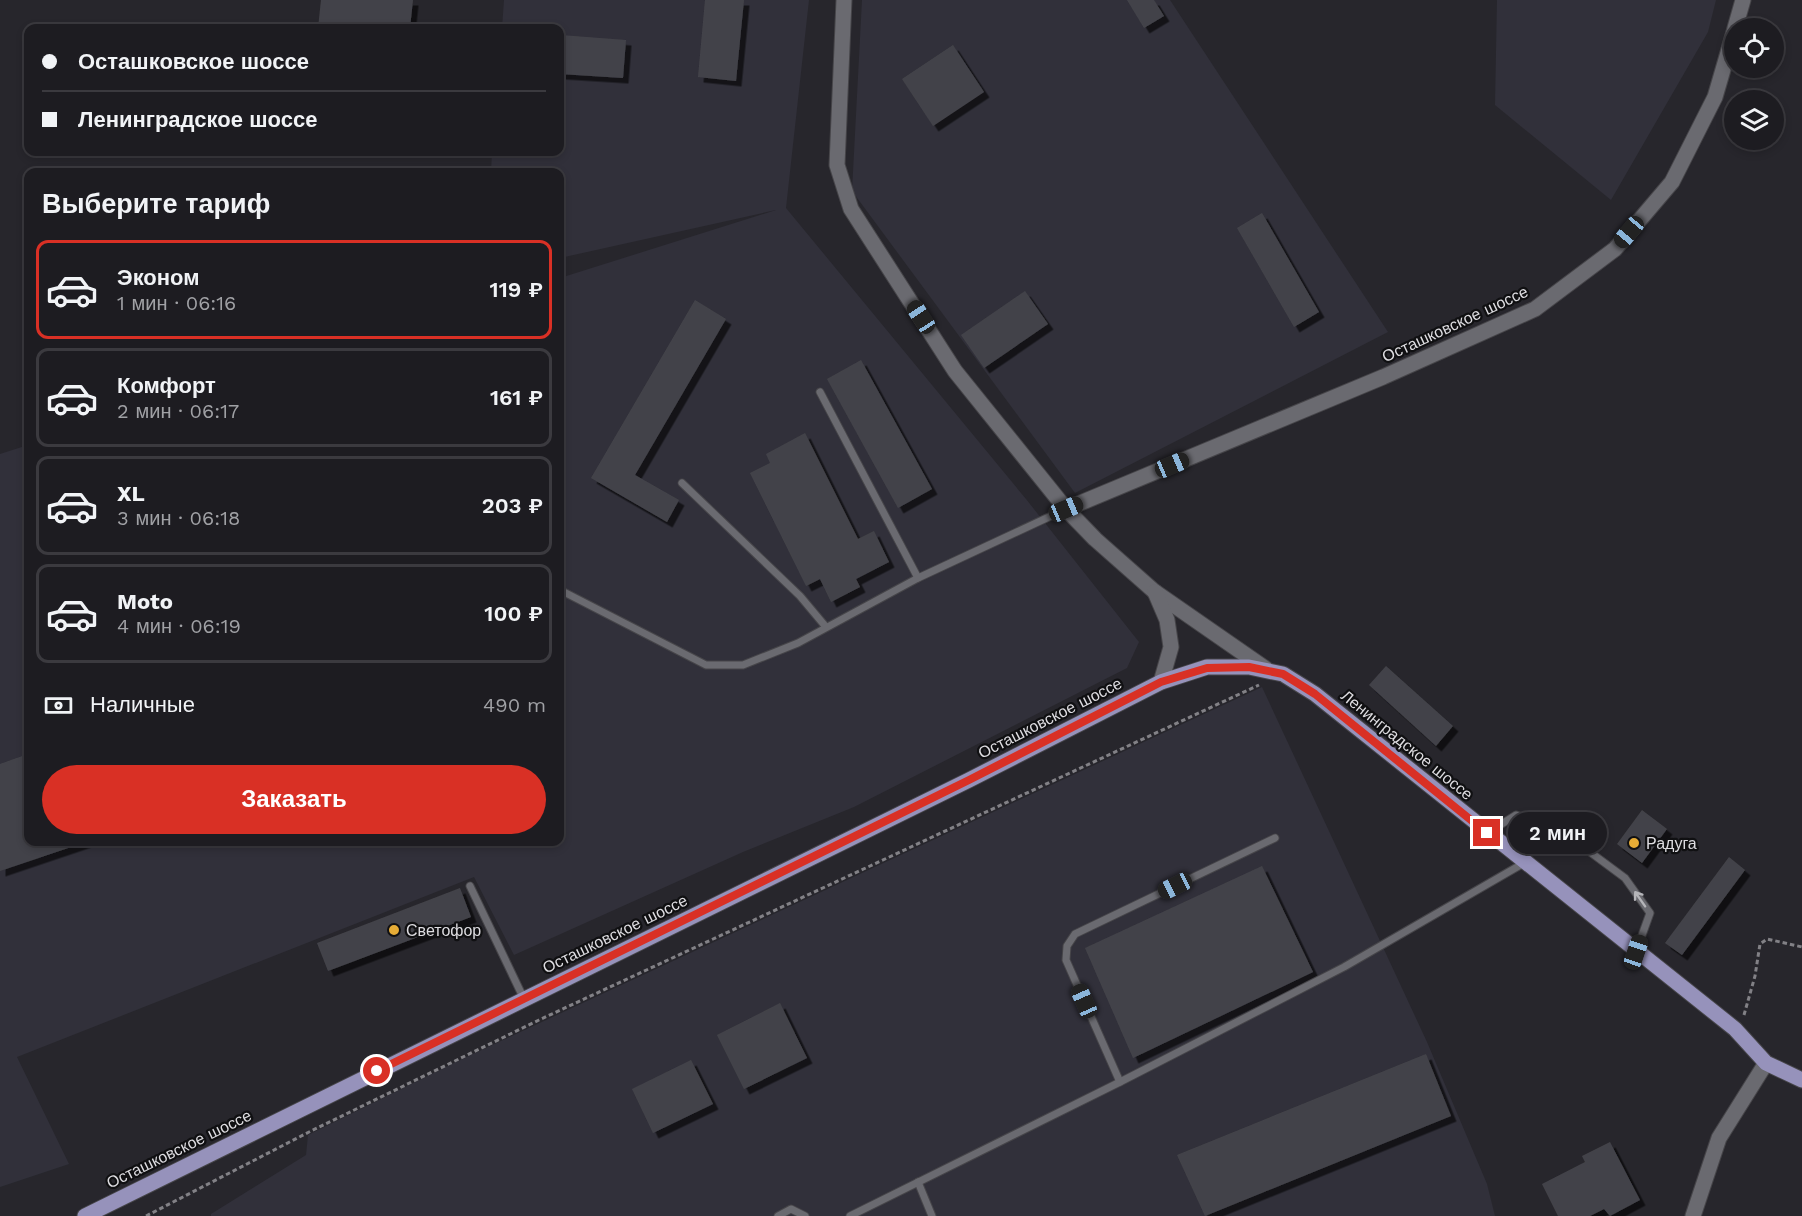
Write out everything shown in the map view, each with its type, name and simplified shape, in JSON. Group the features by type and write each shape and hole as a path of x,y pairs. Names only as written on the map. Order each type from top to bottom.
{"main road":[{"name":"Ленинградское шоссе","path":"1161,682 1207,668 1228,666 1266,669 1283,674 1315,694 1735,1029 1766,1063 1802,1080"},
{"name":"Осташковское шоссе","path":"85,1216 958,785 1161,682"}],"street":[{"path":"844,0 837,165 851,208 955,371 1066,509 1095,540 1155,592 1266,669"},
{"name":"Осташковское шоссе","path":"1738,18 1743,0"},
{"name":"Осташковское шоссе","path":"1066,509 1383,377 1535,309 1615,249 1672,182 1715,97 1724,67"},
{"path":"1155,592 1167,620 1171,647 1161,682"},
{"path":"1693,1216 1719,1138 1766,1063"}],"lane":[{"path":"820,392 918,578"},
{"path":"682,483 800,596 826,627"},
{"path":"564,592 706,665 743,665 798,643 918,578 1066,509"},
{"path":"1487,833 1516,815 1563,832 1625,878 1650,912 1636,952"},
{"path":"1120,1082 1066,960 1067,946 1076,934 1275,838"},
{"path":"850,1216 1120,1082 1344,967 1524,863"},
{"path":"470,886 524,999"},
{"path":"918,1182 932,1216"},
{"path":"778,1216 791,1209 805,1216"}],"path":[{"path":"146,1216 309,1132 539,1020 1283,674"},
{"path":"1735,1029 1744,1017 1755,976 1760,944 1767,939 1802,947"}],"shaded area":[{"path":"504,0 809,0 786,208 1026,499 1139,642 1127,668 854,807 743,852 514,955 474,877 17,1057 69,1164 0,1187 0,454 24,446 24,846 564,846 564,277 776,210 564,257 564,168 491,168 492,156 564,156 564,24 502,24"},
{"path":"862,0 1170,0 1388,332 1075,493 852,191"},
{"path":"1497,0 1716,0 1708,32 1611,200 1495,105"},
{"path":"1262,687 1427,1042 1487,1184 1495,1216 211,1216 306,1155 308,1135 458,1061"}],"building":[{"path":"321,0 413,0 410,24 318,24"},
{"path":"705,0 744,0 736,81 698,77"},
{"path":"1127,0 1154,0 1164,16 1144,28"},
{"path":"564,35 626,40 623,78 564,74"},
{"path":"953,45 984,92 933,126 902,79"},
{"path":"1262,213 1319,312 1294,327 1237,228"},
{"path":"1025,291 1048,324 984,368 961,335"},
{"path":"695,300 726,319 635,475 679,500 667,522 591,478"},
{"path":"861,360 932,489 898,508 827,379"},
{"path":"805,433 858,539 874,531 889,562 856,579 860,587 831,602 820,579 806,586 750,473 770,463 766,454"},
{"path":"1386,666 1453,726 1436,746 1369,685"},
{"path":"24,755 24,846 74,846 0,871 0,764"},
{"path":"1642,810 1667,829 1642,863 1617,844"},
{"path":"1729,857 1745,870 1682,955 1665,943"},
{"path":"1262,866 1313,972 1133,1058 1085,948"},
{"name":"Светофор","path":"460,888 471,917 328,971 317,943"},
{"path":"780,1003 807,1058 744,1089 717,1035"},
{"path":"1426,1054 1451,1116 1205,1216 1177,1155"},
{"path":"691,1060 713,1104 653,1133 632,1089"},
{"path":"1610,1142 1640,1200 1610,1216 1604,1209 1590,1216 1558,1216 1542,1184 1585,1162 1582,1156"}],"place":[{"name":"Радуга","path":"1634,843"},
{"name":"Светофор","path":"394,930"}],"route":[{"path":"377,1071 969,780 1161,682 1207,668 1249,667 1283,674 1315,694 1487,833"}]}
